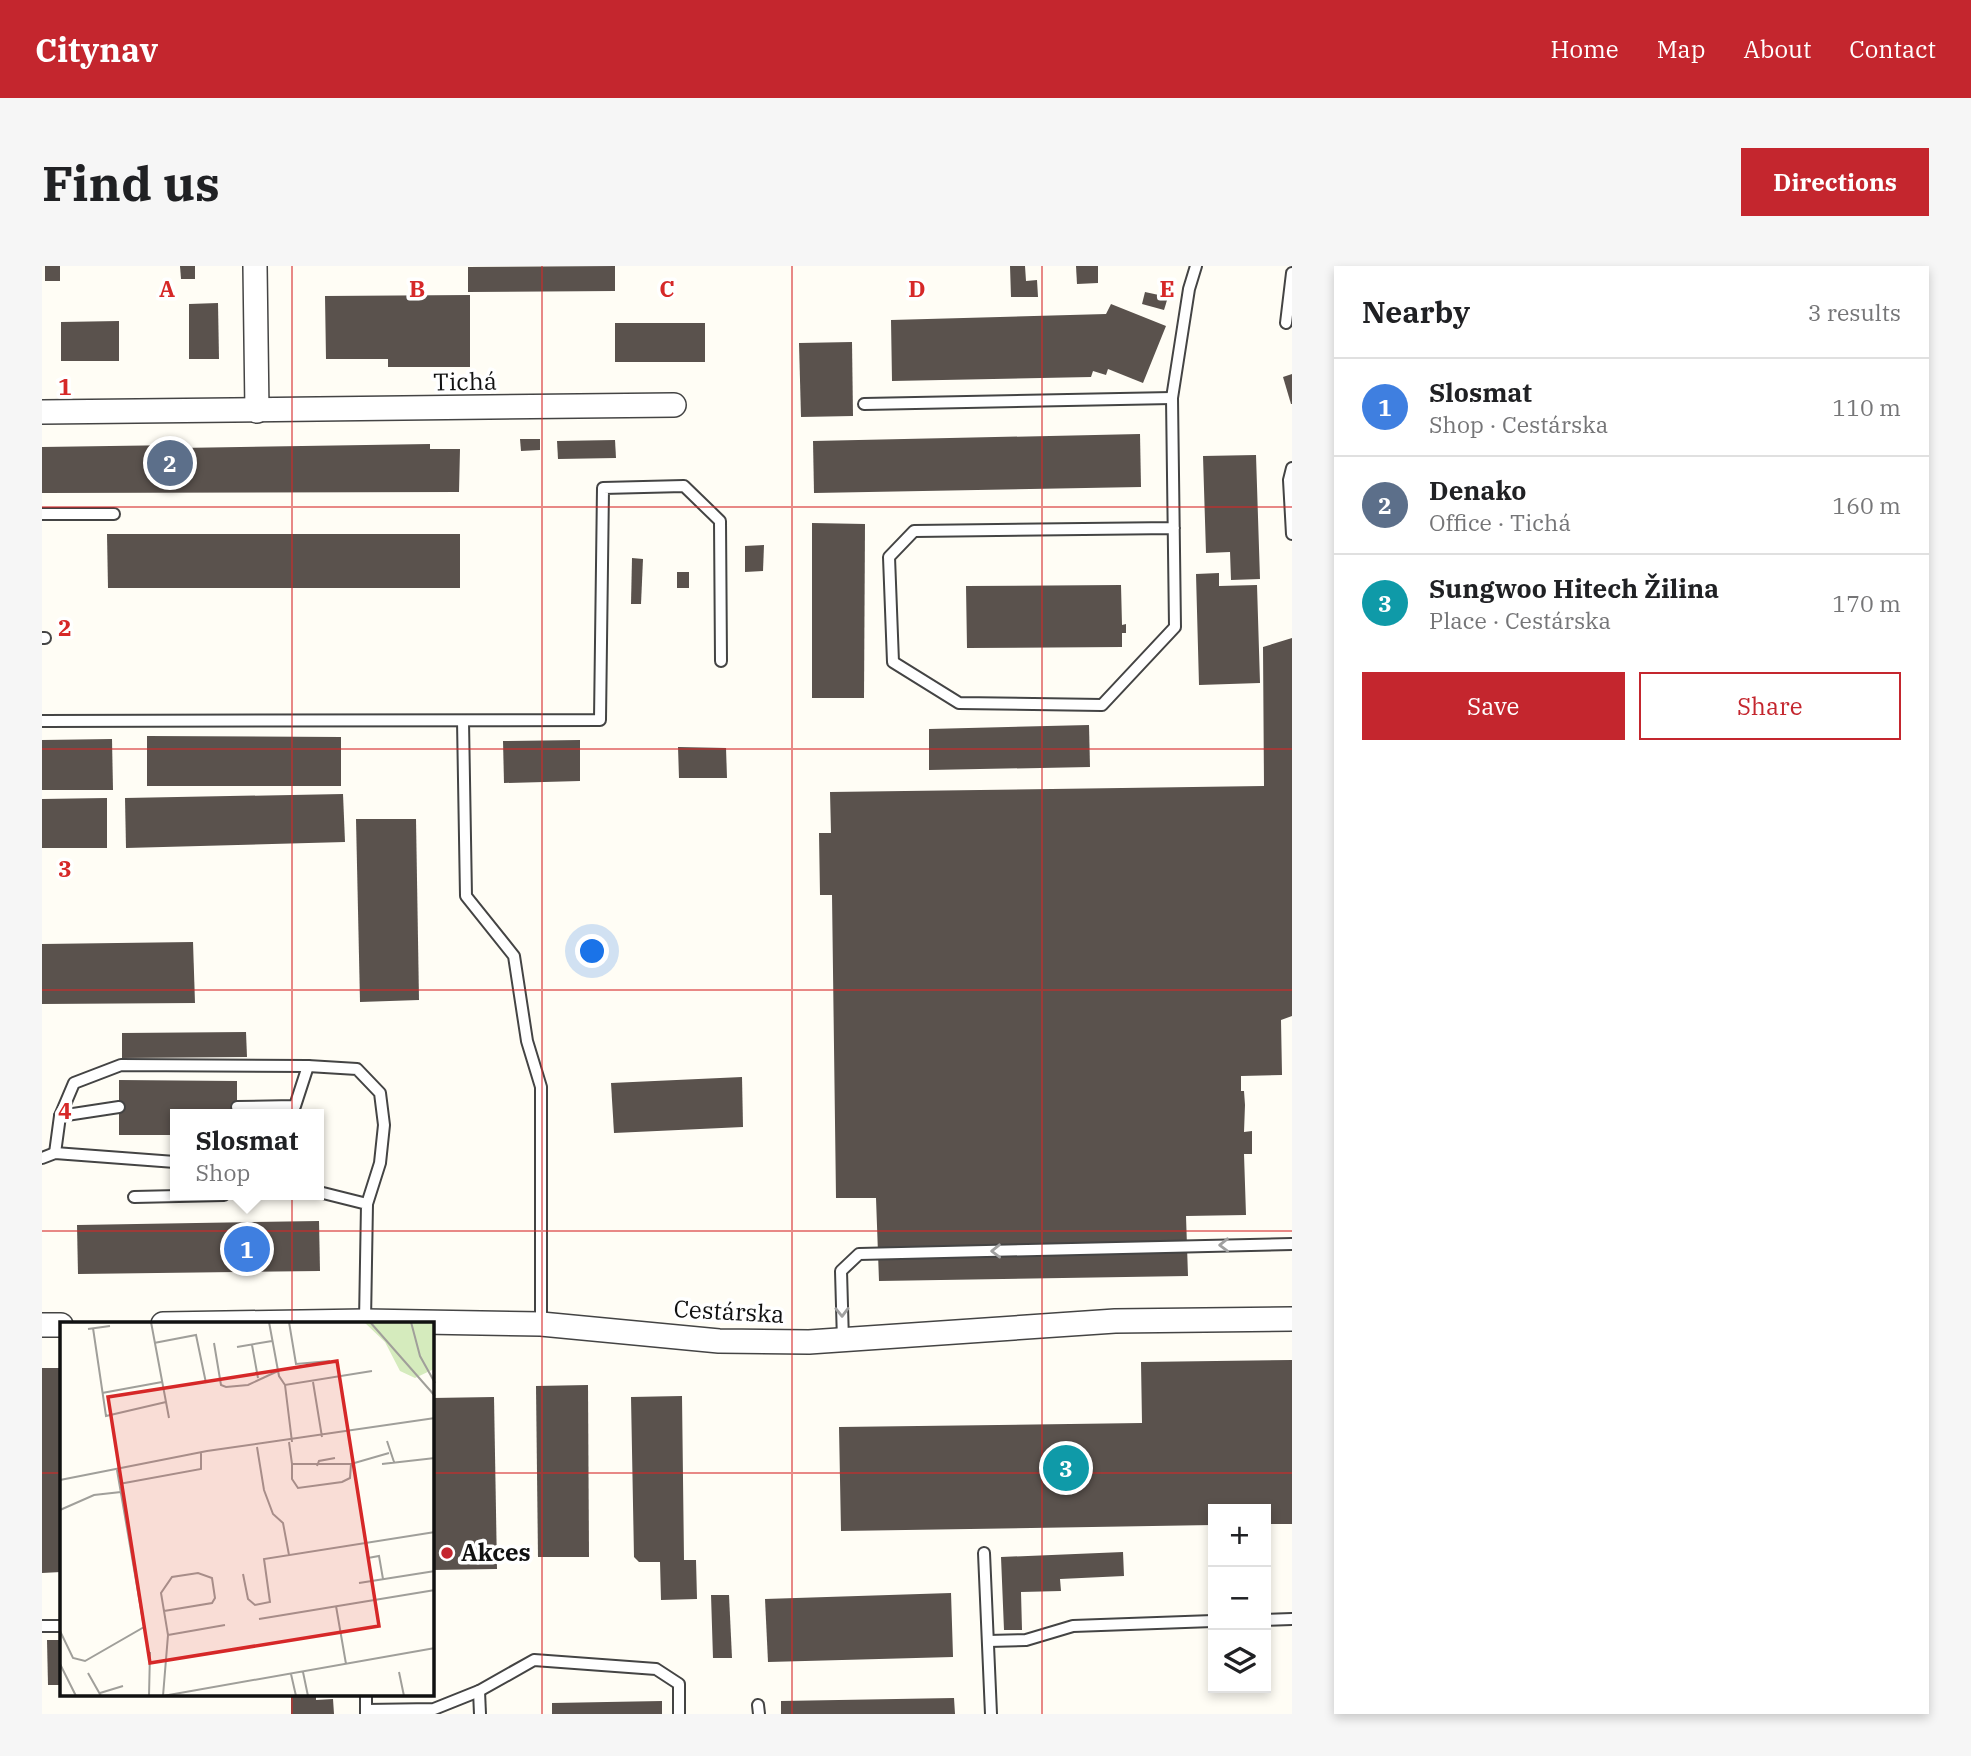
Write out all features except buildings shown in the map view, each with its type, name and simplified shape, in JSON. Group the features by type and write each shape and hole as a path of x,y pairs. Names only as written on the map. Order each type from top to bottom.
{"street":[{"path":"255,266 257,411"},
{"name":"Tichá","path":"42,412 674,405"},
{"name":"Cestárska","path":"434,1323 541,1324 719,1341 843,1341 1115,1321 1292,1319"},
{"path":"42,1325 60,1325"}],"lane":[{"path":"1174,528 914,531 889,557 893,663 959,704 1102,705 1175,627 1174,528 1172,398 1189,289 1196,266"},
{"path":"1286,323 1292,273"},
{"path":"864,404 1172,398"},
{"path":"1292,468 1289,480 1292,534"},
{"path":"42,721 600,720 603,488 684,486 720,521 721,661"},
{"path":"42,514 114,514"},
{"path":"463,721 466,896 514,957 527,1041 541,1087 541,1324"},
{"path":"55,1153 60,1116 74,1083 121,1065 307,1066 357,1069 380,1093 384,1125 380,1163 367,1204 354,1322"},
{"path":"237,1107 295,1106 307,1066"},
{"path":"60,1116 119,1107"},
{"path":"42,1158 55,1153 170,1162"},
{"path":"324,1193 367,1204"},
{"path":"134,1196 170,1196"},
{"path":"843,1341 841,1271 859,1254 1292,1244"},
{"path":"984,1553 991,1714"},
{"path":"1271,1620 1292,1619"},
{"path":"988,1641 1026,1640 1073,1626 1208,1621"},
{"path":"42,1626 60,1626"},
{"path":"366,1712 434,1709 479,1691 534,1660 656,1669 679,1685 679,1714"},
{"path":"479,1691 480,1714"}],"place":[{"name":"Denako","path":"170,463"},
{"name":"Slosmat","path":"247,1249"},
{"name":"Sungwoo Hitech Žilina","path":"1066,1468"},
{"name":"Akces","path":"447,1553"}]}
